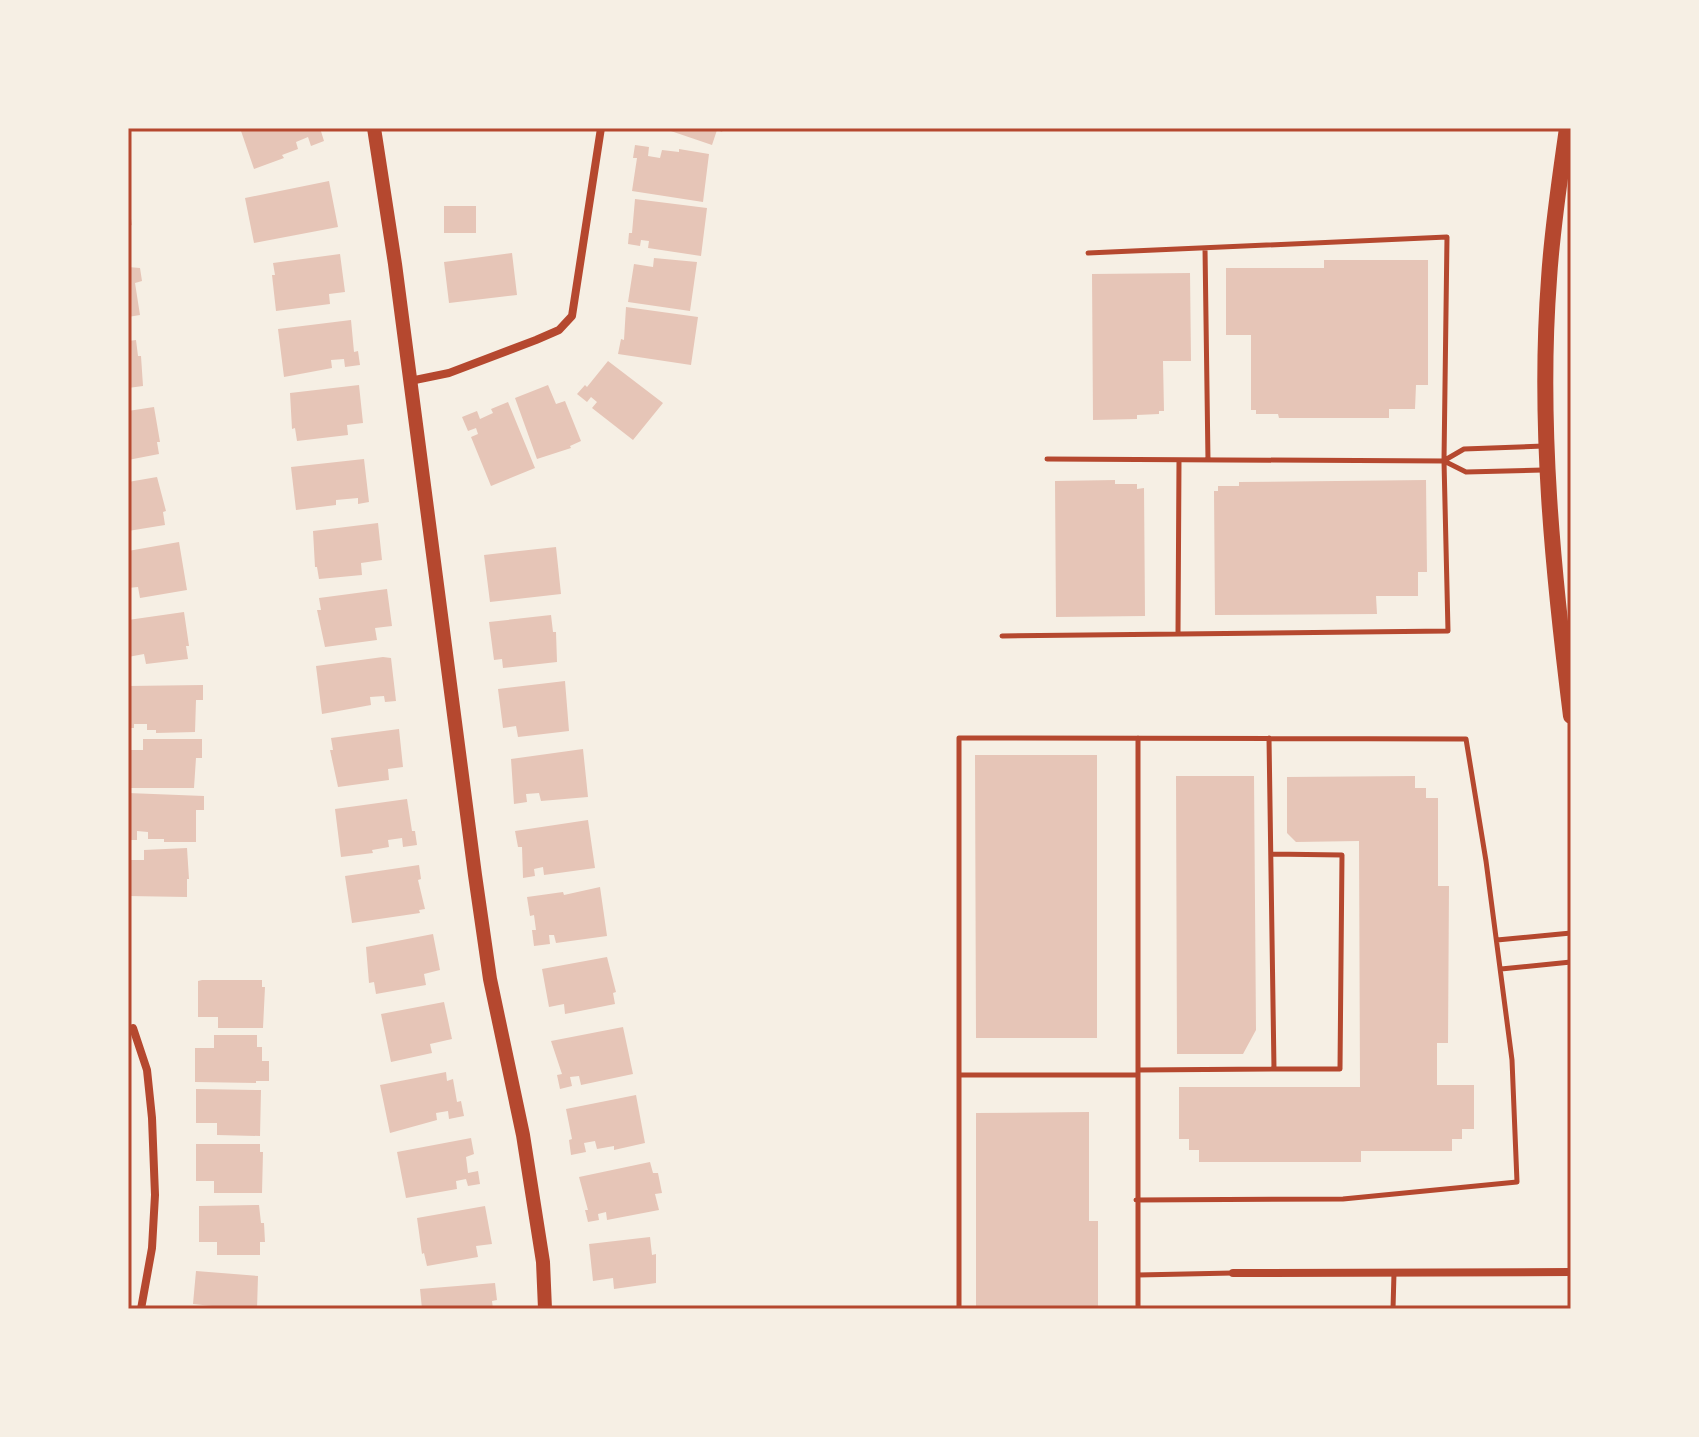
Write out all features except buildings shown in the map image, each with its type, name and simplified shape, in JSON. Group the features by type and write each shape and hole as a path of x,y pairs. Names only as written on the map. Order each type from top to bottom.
{"main road":[{"path":"1567,128 1549,281 1548,446 1555,587 1571,716"}],"street":[{"path":"374,128 490,979 525,1149 543,1262 545,1309"},
{"path":"410,381 449,373 547,335 559,330 572,316 601,128"},
{"path":"133,1028 147,1070 155,1195 152,1248 141,1309"},
{"path":"1233,1273 1571,1272"}],"lane":[{"path":"1002,636 1448,631 1444,461 1447,237 1088,253"},
{"path":"1205,248 1208,460"},
{"path":"1444,461 1464,449 1548,446"},
{"path":"1047,459 1444,461 1466,472 1549,470"},
{"path":"1178,634 1179,460"},
{"path":"959,1309 959,738 1466,739 1512,1060 1517,1182 1343,1199 1136,1200"},
{"path":"1138,738 1138,1309"},
{"path":"1269,738 1274,1069"},
{"path":"959,1075 1340,1069 1342,855 1271,854"},
{"path":"1497,940 1571,933"},
{"path":"1501,969 1571,962"},
{"path":"1138,1275 1233,1273"},
{"path":"1393,1309 1394,1273"}]}
